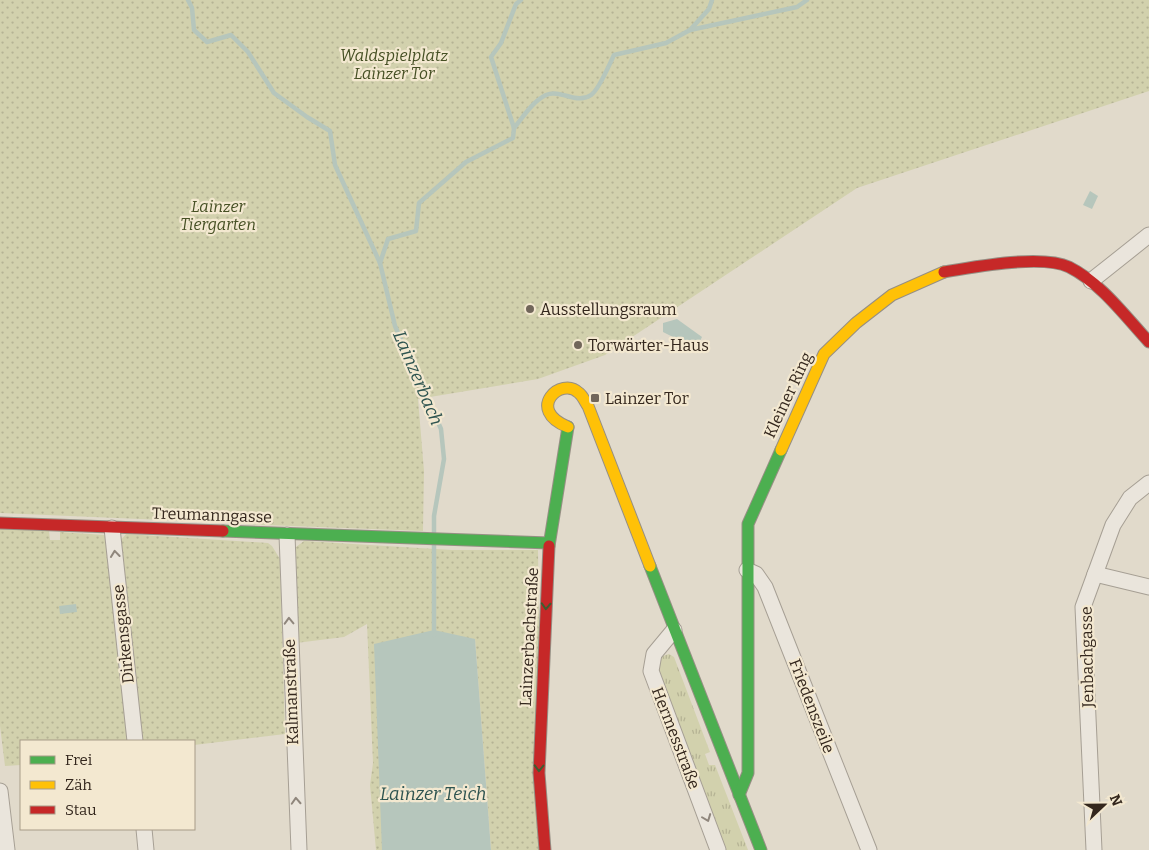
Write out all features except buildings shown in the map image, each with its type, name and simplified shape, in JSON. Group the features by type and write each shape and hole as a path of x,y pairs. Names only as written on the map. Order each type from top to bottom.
{"street":[{"path":"1091,281 1149,235"},
{"name":"Kleiner Ring","path":"738,795 748,773 746,570 748,524 824,354 856,323 892,295 939,272 981,265 1040,262 1067,266 1091,281 1149,342"},
{"path":"596,430 576,423 562,426 549,413 547,403 551,394 559,388 567,387 574,390 586,401 761,850"},
{"name":"Lainzerbachstraße","path":"545,850 539,772 549,543 576,423"},
{"name":"Jenbachgasse","path":"1094,850 1083,607 1113,525 1130,498 1149,483"},
{"name":"Treumanngasse","path":"0,523 424,540 549,543"},
{"name":"Dirkensgasse","path":"112,528 135,740"},
{"name":"Kalmanstraße","path":"287,535 298,850"},
{"name":"Friedenszeile","path":"746,570 756,574 766,587 869,850"},
{"path":"1095,574 1149,587"},
{"name":"Hermesstraße","path":"674,630 654,654 651,671 718,850"},
{"path":"0,791 7,850"},
{"path":"144,830 146,850"}],"green space":[{"name":"Lainzer Tiergarten","path":"0,0 1149,0 1149,91 857,188 605,355 538,379 418,399 424,471 423,531 244,524 245,516 233,515 233,523 0,513"},
{"path":"0,529 49,531 50,540 60,540 60,532 104,535 106,539 128,740 20,740 20,765 5,766 0,726"},
{"path":"126,534 268,543 272,546 280,559 285,734 195,745 195,740 143,740 120,541"},
{"path":"304,541 452,550 538,550 542,850 491,850 475,639 382,850 376,850 370,785 373,763 367,624 344,637 296,643 292,550"},
{"path":"669,654 674,657 710,752 705,754 709,765 715,765 748,850 724,850 657,668 663,656"}],"water":[{"path":"1090,191 1098,196 1092,209 1083,205"},
{"path":"677,319 702,337 699,343 675,338 663,332 663,323"},
{"path":"76,604 77,612 60,614 59,606"},
{"name":"Lainzer Teich","path":"434,630 475,639 491,850 382,850 374,644"}],"waterway":[{"name":"Lainzerbach","path":"188,0 192,8 194,30 207,42 231,35 248,52 274,93 330,131 335,165 380,263 395,326 441,429 444,459 434,516 434,532"},
{"path":"380,263 388,239 416,231 419,203 466,162 513,138 514,128 491,57 501,43 516,4 521,0"},
{"path":"690,30 709,9 712,0"},
{"path":"514,128 533,105 546,95 557,94 575,98 586,98 591,95 600,83 614,55 666,43 690,30 797,7 807,0"},
{"name":"Lainzerbach","path":"434,545 434,635"}],"traffic: fast":[{"path":"549,546 568,427"},
{"path":"739,795 748,773 748,524 781,450"},
{"path":"223,531 549,543"},
{"path":"650,566 761,850"}],"traffic: slow":[{"path":"781,450 824,354 856,323 892,295 944,272"},
{"path":"568,427 555,420 549,412 548,404 556,391 564,388 572,389 579,393 588,406 650,566"}],"traffic: jam":[{"path":"944,272 1025,262 1057,263 1069,267 1102,291 1149,342"},
{"path":"0,523 223,531"},
{"path":"545,850 539,773 549,546"}],"place":[{"name":"Ausstellungsraum","path":"530,309"},
{"name":"Torwärter-Haus","path":"578,345"},
{"name":"Lainzer Tor","path":"595,398"}],"park label":[{"name":"Waldspielplatz Lainzer Tor","path":"394,64"}]}
